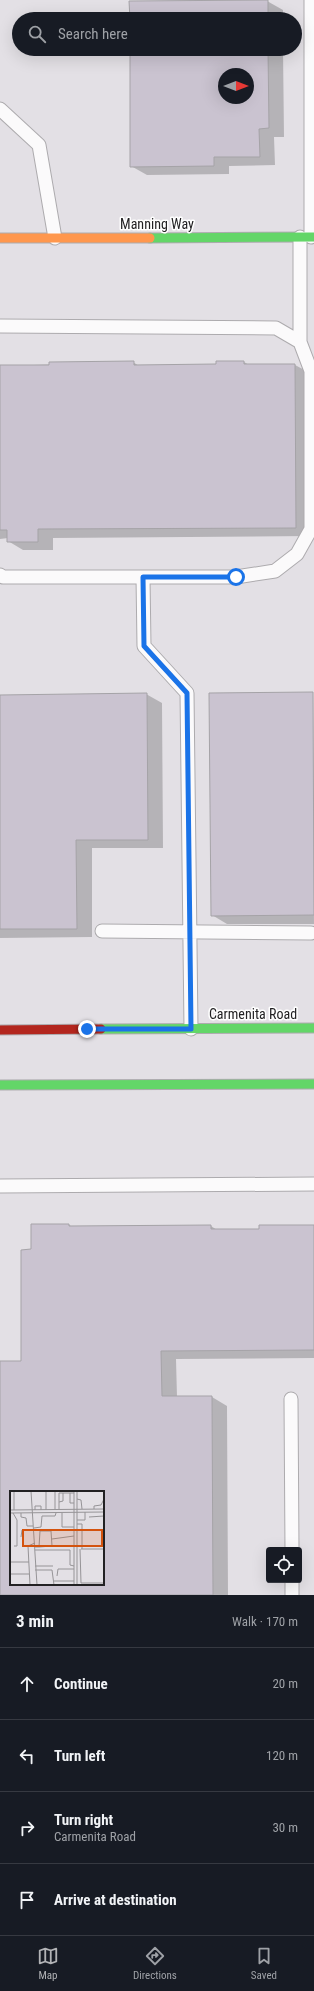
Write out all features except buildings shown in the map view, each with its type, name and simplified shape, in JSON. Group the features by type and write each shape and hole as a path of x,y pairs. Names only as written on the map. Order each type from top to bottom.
{"main road":[{"name":"Manning Way","path":"0,238 308,237"},
{"name":"Carmenita Road","path":"0,1030 314,1028"},
{"path":"0,1085 314,1084"}],"lane":[{"path":"0,575 3,577 236,577 275,571 297,554 311,529 311,370 300,342 308,237 311,0"},
{"path":"0,109 39,145 55,238"},
{"path":"0,326 276,328 300,342"},
{"path":"143,577 144,646 187,693 191,1029"},
{"path":"102,931 311,933"},
{"path":"0,1186 314,1184"},
{"path":"291,1399 292,1547"},
{"path":"292,1583 292,1595"}],"traffic: fast":[{"path":"150,238 314,237"},
{"path":"101,1029 314,1028"},
{"path":"0,1085 314,1084"}],"traffic: slow":[{"path":"0,238 150,238"}],"traffic: jam":[{"path":"0,1030 101,1029"}],"route":[{"path":"87,1029 191,1029 187,693 144,646 143,577 236,577"}]}
